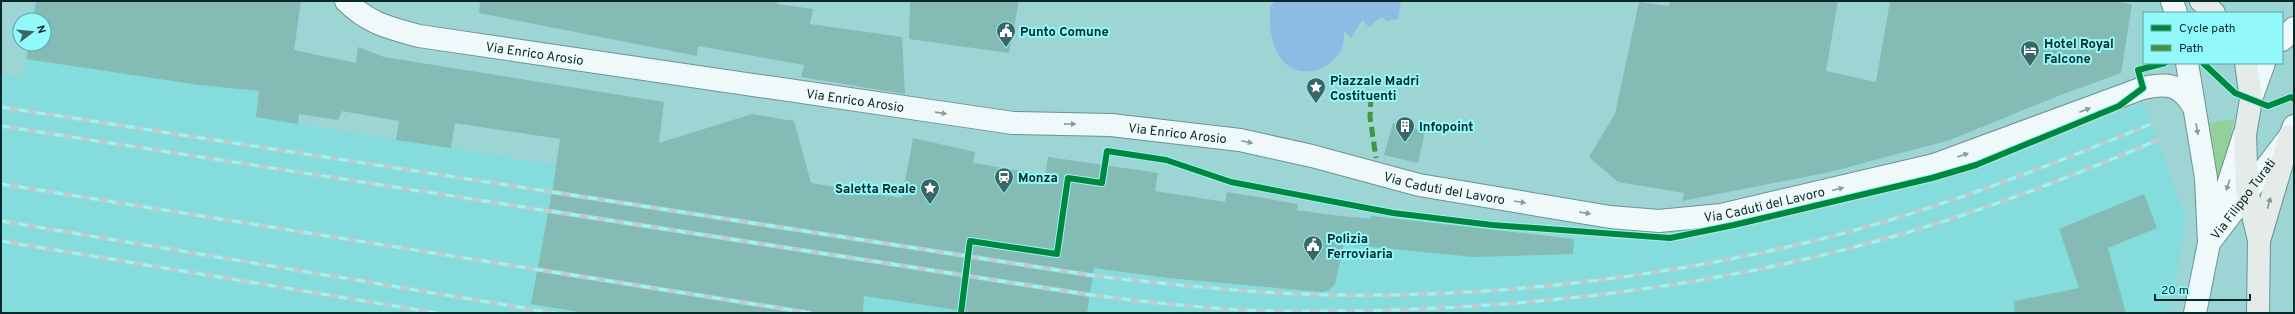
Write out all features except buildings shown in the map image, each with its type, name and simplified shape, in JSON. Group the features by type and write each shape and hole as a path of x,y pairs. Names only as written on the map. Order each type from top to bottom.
{"main road":[{"path":"2201,1 2213,12"},
{"path":"2246,64 2251,99 2244,135 2247,191 2259,241 2258,313"},
{"path":"2259,241 2292,131"}],"street":[{"name":"Via Enrico Arosio","path":"346,1 354,9 378,25 419,36 902,108 1013,123 1111,125 1240,140 1373,172"},
{"path":"2172,1 2176,12"},
{"path":"2283,39 2294,28"},
{"path":"2187,64 2206,178 2209,243"},
{"path":"2251,99 2264,64"},
{"name":"Via Caduti del Lavoro","path":"1373,172 1419,185 1610,217 1659,221 1688,219 1721,214 1812,195 1934,165 2143,88 2167,84 2178,88 2186,95 2193,106"},
{"name":"Via Filippo Turati","path":"2195,313 2209,243 2292,131"},
{"path":"2209,243 2244,135"}],"shaded area":[{"path":"36,1 301,1 292,68 303,69 298,124 555,165 807,200 811,183 902,198 913,138 975,152 973,163 1225,202 1227,192 1298,204 1297,210 1351,217 1371,216 1549,236 1679,243 1806,215 1951,179 2027,151 2144,103 2186,220 2173,295 2168,313 1,313 1,75 22,78 27,52 52,52 52,12 34,12"},
{"path":"1276,1 1401,1 1398,19 1387,21 1381,17 1369,27 1362,20 1351,38 1344,31 1344,41 1342,47 1333,61 1318,69 1302,71 1294,69 1286,64 1281,59 1274,45 1271,29 1270,6"}],"green space":[{"path":"2234,119 2222,182 2219,183 2209,123"}],"railway":[{"path":"1,107 1096,276 1248,291 1339,295 1459,293 1518,289 1637,275 1755,254 1856,230 1942,204 2151,124"},
{"path":"1,126 1091,295 1156,303 1266,311 1355,311 1444,308 1532,302 1619,292 1706,279 1792,262 1878,241 1963,215 2012,198 2158,140"},
{"path":"1,184 810,313"},
{"path":"1,221 554,313"},
{"path":"1,241 437,313"}],"marked path":[{"path":"1371,97 1370,117 1376,158"}],"cycle path":[{"path":"961,313 970,241 1057,254 1068,178 1102,183 1107,151 1166,160 1231,182 1393,213 1492,225 1670,238 1734,225 1932,178 1976,165 2119,106 2143,88 2138,70 2161,64"},
{"path":"2204,64 2235,93 2268,106 2291,97 2294,99"}],"place":[{"name":"Punto Comune","path":"1006,48"},
{"name":"Hotel Royal Falcone","path":"2030,67"},
{"name":"Piazzale Madri Costituenti","path":"1316,104"},
{"name":"Infopoint","path":"1405,143"},
{"name":"Monza","path":"1004,194"},
{"name":"Saletta Reale","path":"930,205"},
{"name":"Polizia Ferroviaria","path":"1313,262"}]}
